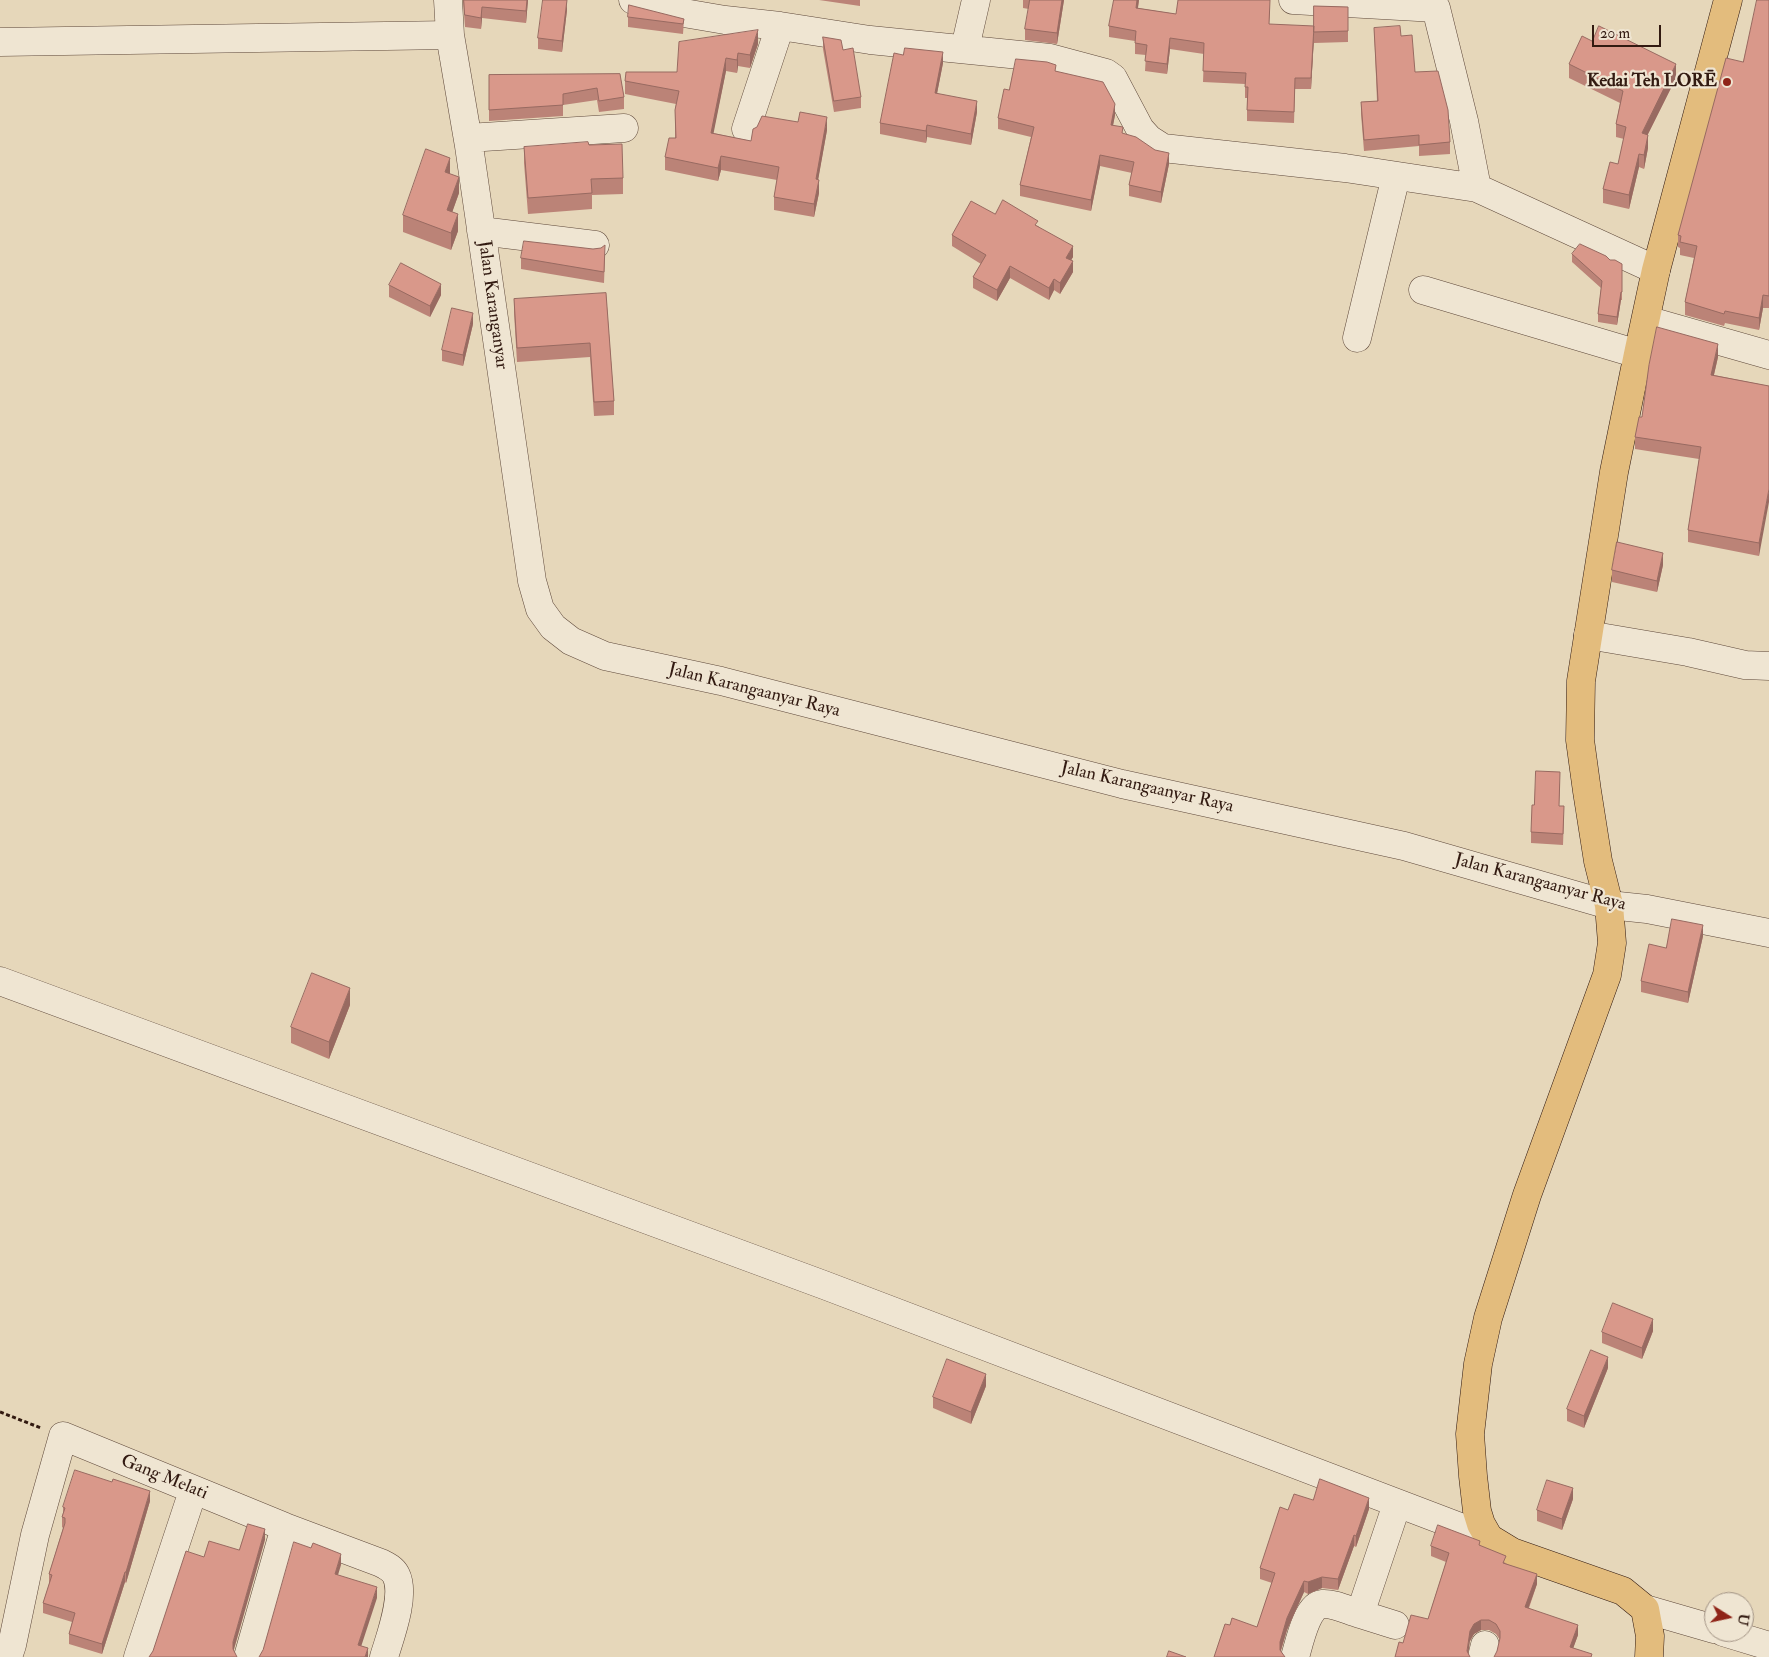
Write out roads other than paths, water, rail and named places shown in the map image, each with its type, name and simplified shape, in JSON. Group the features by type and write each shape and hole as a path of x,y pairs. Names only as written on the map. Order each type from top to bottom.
{"main road":[{"path":"1649,1657 1650,1631 1644,1608 1623,1591 1512,1552 1489,1538 1481,1524 1477,1511 1472,1476 1470,1434 1478,1364 1488,1318 1527,1195 1607,975 1612,943 1610,904 1598,861 1580,740 1581,681 1614,472 1656,270 1728,0"}],"street":[{"name":"Jalan Karanganyar","path":"448,0 450,35 468,138 532,581 540,610"},
{"path":"633,0 673,5 725,20 780,26 870,40 1050,58 1106,73 1113,78 1140,129 1149,139 1163,148 1345,168 1477,188 1656,270"},
{"path":"964,48 976,0"},
{"path":"1293,0 1436,4 1464,121 1477,188"},
{"path":"746,129 780,26"},
{"path":"0,42 450,35"},
{"path":"468,138 624,128"},
{"path":"1357,338 1396,176"},
{"path":"481,231 594,245"},
{"path":"1423,290 1638,354"},
{"path":"1646,320 1769,354"},
{"name":"Jalan Karangaanyar Raya","path":"540,610 553,627 571,641 605,656 721,681 1122,784 1404,846 1610,904 1647,909 1769,933"},
{"path":"1588,635 1688,652 1745,665 1769,666"},
{"path":"0,982 824,1285 1489,1538"},
{"name":"Gang Melati","path":"15,1653 35,1535 63,1436 193,1491 382,1563 390,1568 397,1576 399,1593 397,1614 384,1657"},
{"path":"138,1657 193,1491"},
{"path":"1360,1614 1397,1504"},
{"path":"248,1657 285,1527"},
{"path":"1295,1657 1307,1618 1313,1608 1320,1604 1328,1604 1395,1625"},
{"path":"1644,1608 1704,1626"},
{"path":"1754,1642 1769,1646"}],"place":[{"name":"Kedai Teh LORĒ","path":"1727,82"}]}
